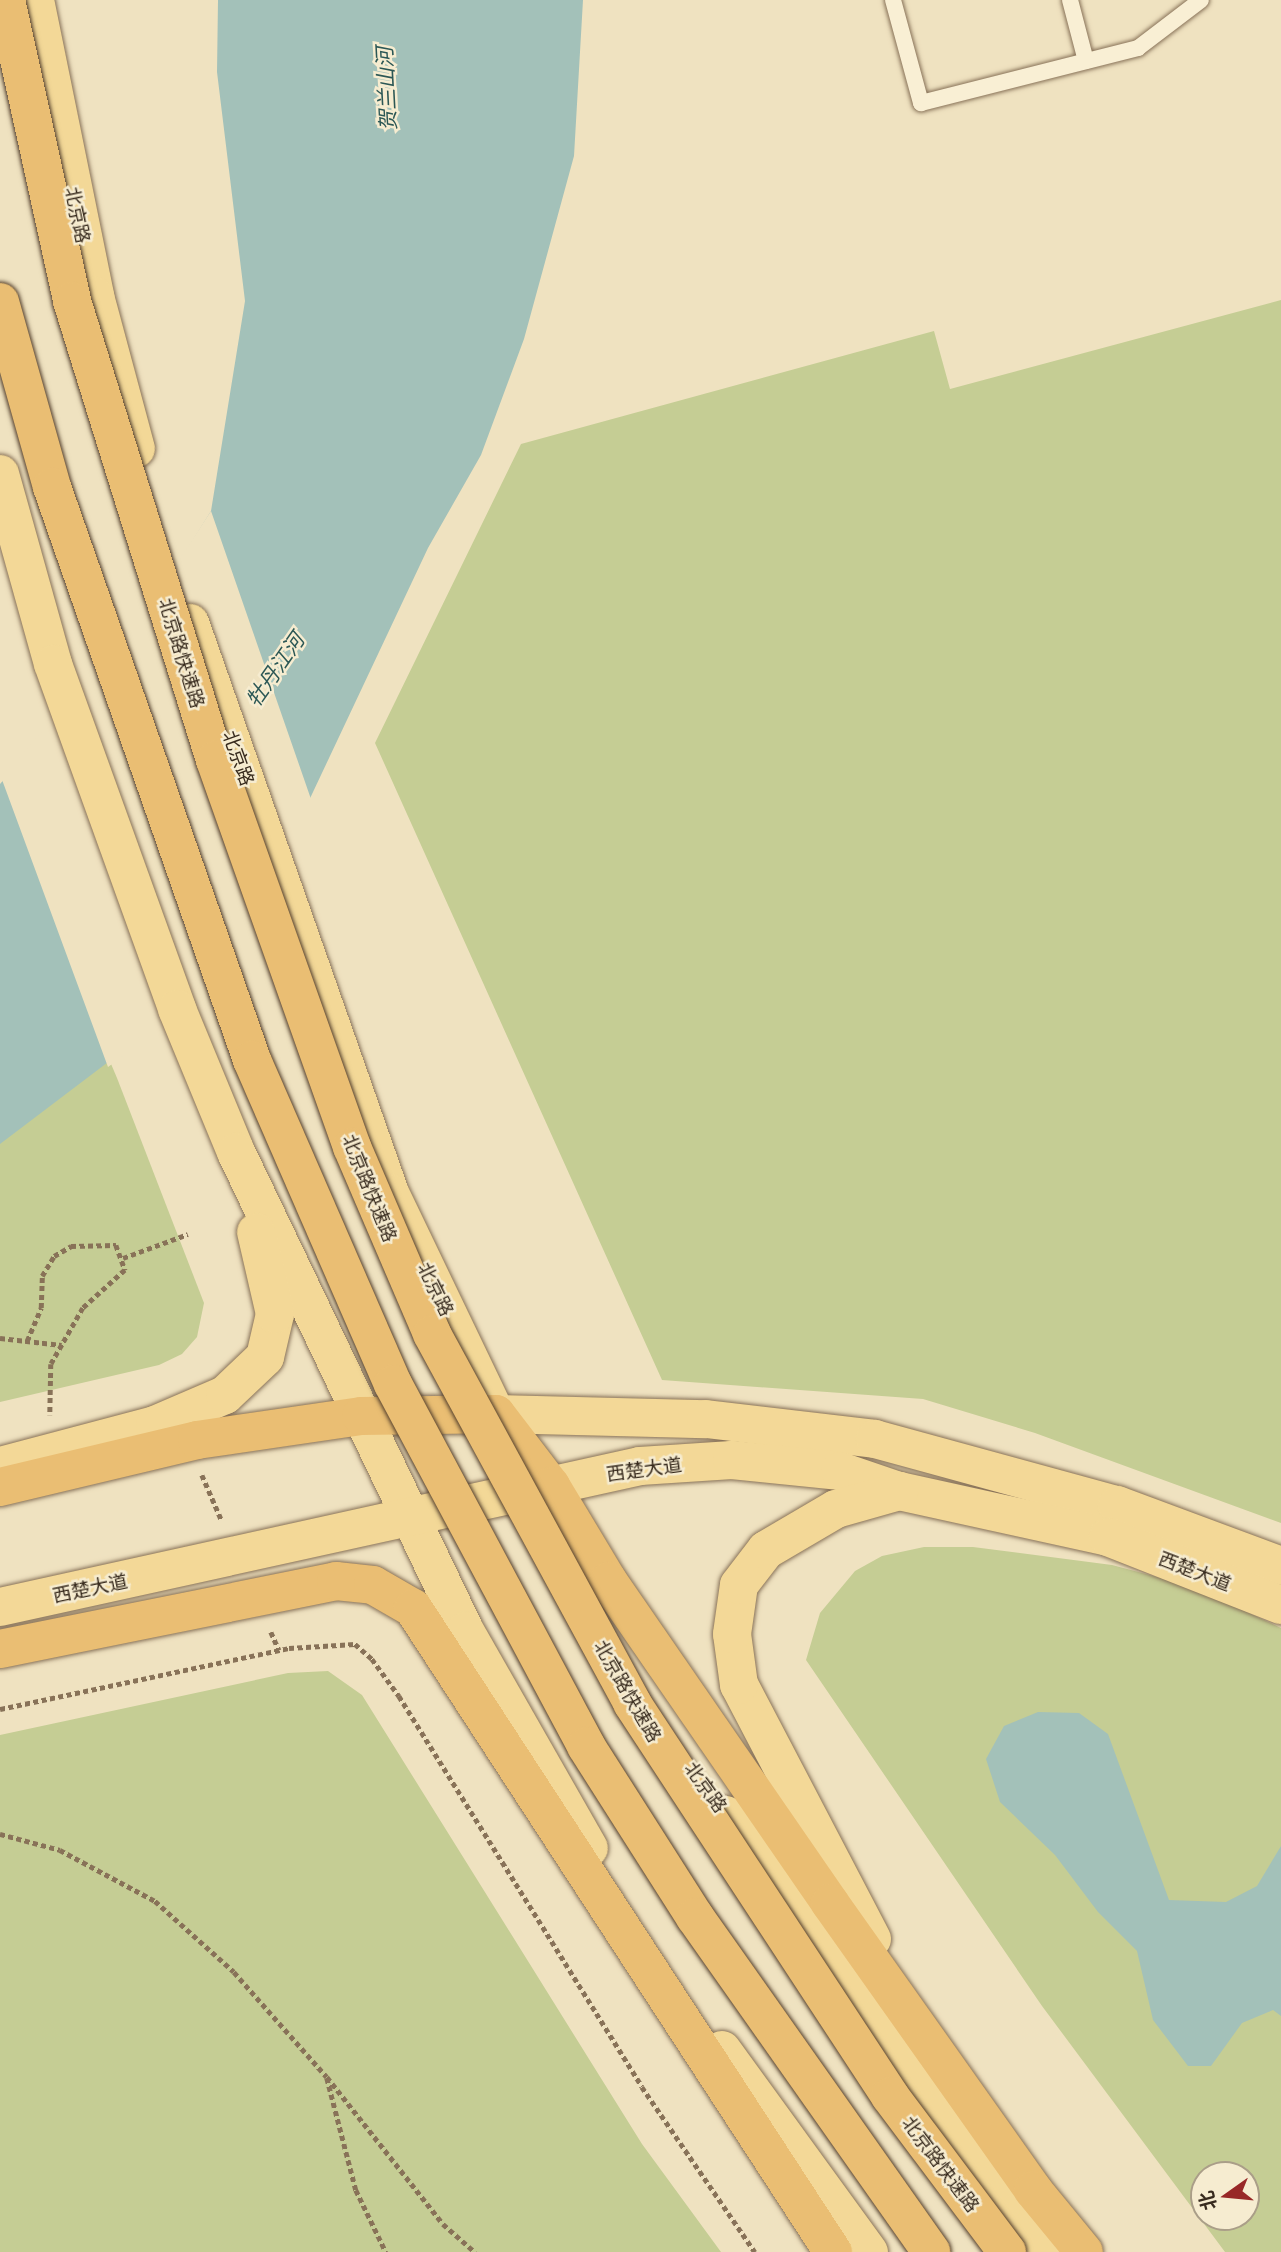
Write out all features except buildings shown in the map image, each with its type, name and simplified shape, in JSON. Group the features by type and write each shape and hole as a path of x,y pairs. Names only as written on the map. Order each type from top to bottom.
{"highway":[{"name":"北京路快速路","path":"6,0 72,301 211,747 352,1147 432,1334 632,1703 890,2096 1007,2252"},
{"path":"0,302 52,487 252,1060 393,1384 586,1746 695,1917 931,2252"},
{"path":"496,1413 541,1487 1033,2190 1084,2252"},
{"name":"西楚大道","path":"0,1487 197,1440 360,1416 496,1413"},
{"path":"0,1649 336,1581 373,1585 413,1608 832,2251"},
{"path":"586,1843 832,2251"}],"main road":[{"name":"北京路","path":"36,0 95,296 161,544 287,892 390,1193 496,1413"},
{"path":"0,474 53,664 177,1009 236,1152 409,1518 465,1631 586,1843 689,2006 869,2252"},
{"path":"0,1466 155,1425 225,1395 265,1357 275,1314 236,1152"},
{"name":"西楚大道","path":"496,1413 706,1419 875,1438 1117,1505 1281,1566"},
{"name":"西楚大道","path":"0,1607 640,1466 732,1460 840,1471 899,1491 1108,1537 1281,1605"},
{"name":"北京路","path":"541,1487 677,1748 1047,2252"},
{"path":"899,1491 836,1509 766,1550 739,1586 732,1634 739,1685 785,1781 920,2027"}],"lane":[{"path":"893,0 921,103 1138,48 1201,0"},
{"path":"1070,0 1086,61"}],"path":[{"path":"123,1258 188,1234"},
{"path":"27,1341 41,1308 42,1276 54,1256 71,1246 98,1243 116,1245 123,1258 125,1270 83,1308 51,1364 50,1422"},
{"path":"0,1338 62,1345"},
{"path":"0,1709 289,1648 355,1644 372,1659 399,1696 642,2087 755,2252"},
{"path":"0,1834 61,1850 155,1901 234,1972 327,2077 443,2224 475,2252"},
{"path":"327,2077 356,2190 386,2252"}],"green space":[{"path":"1281,300 1281,1523 1035,1433 923,1399 662,1380 375,743 521,444 934,331 950,389"},
{"path":"0,802 117,1078 204,1303 197,1337 182,1354 159,1365 0,1402"},
{"path":"924,1547 973,1547 1112,1565 1191,1586 1281,1628 1281,2252 1225,2252 1209,2231 1260,2231 1260,2161 1190,2161 1190,2205 1042,2006 806,1660 820,1613 855,1571 882,1556"},
{"path":"328,1671 362,1695 642,2144 721,2252 0,2252 0,1735 288,1673"}],"water":[{"path":"218,0 583,0 574,156 524,339 481,455 428,548 305,809 124,1050 0,1144 0,784 131,639 211,511 245,301 217,72"},
{"path":"1038,1712 1079,1713 1108,1734 1169,1900 1226,1902 1257,1886 1281,1846 1281,2016 1273,2010 1242,2023 1211,2066 1188,2066 1153,2020 1137,1951 1098,1912 1055,1855 1000,1802 986,1759 1004,1726"}],"pier":[{"path":"211,511 312,802 127,1053 108,1067 1,777 129,637"}],"water label":[{"name":"贺兰山河","path":"385,89"},
{"name":"牡丹江河","path":"274,669"}]}
